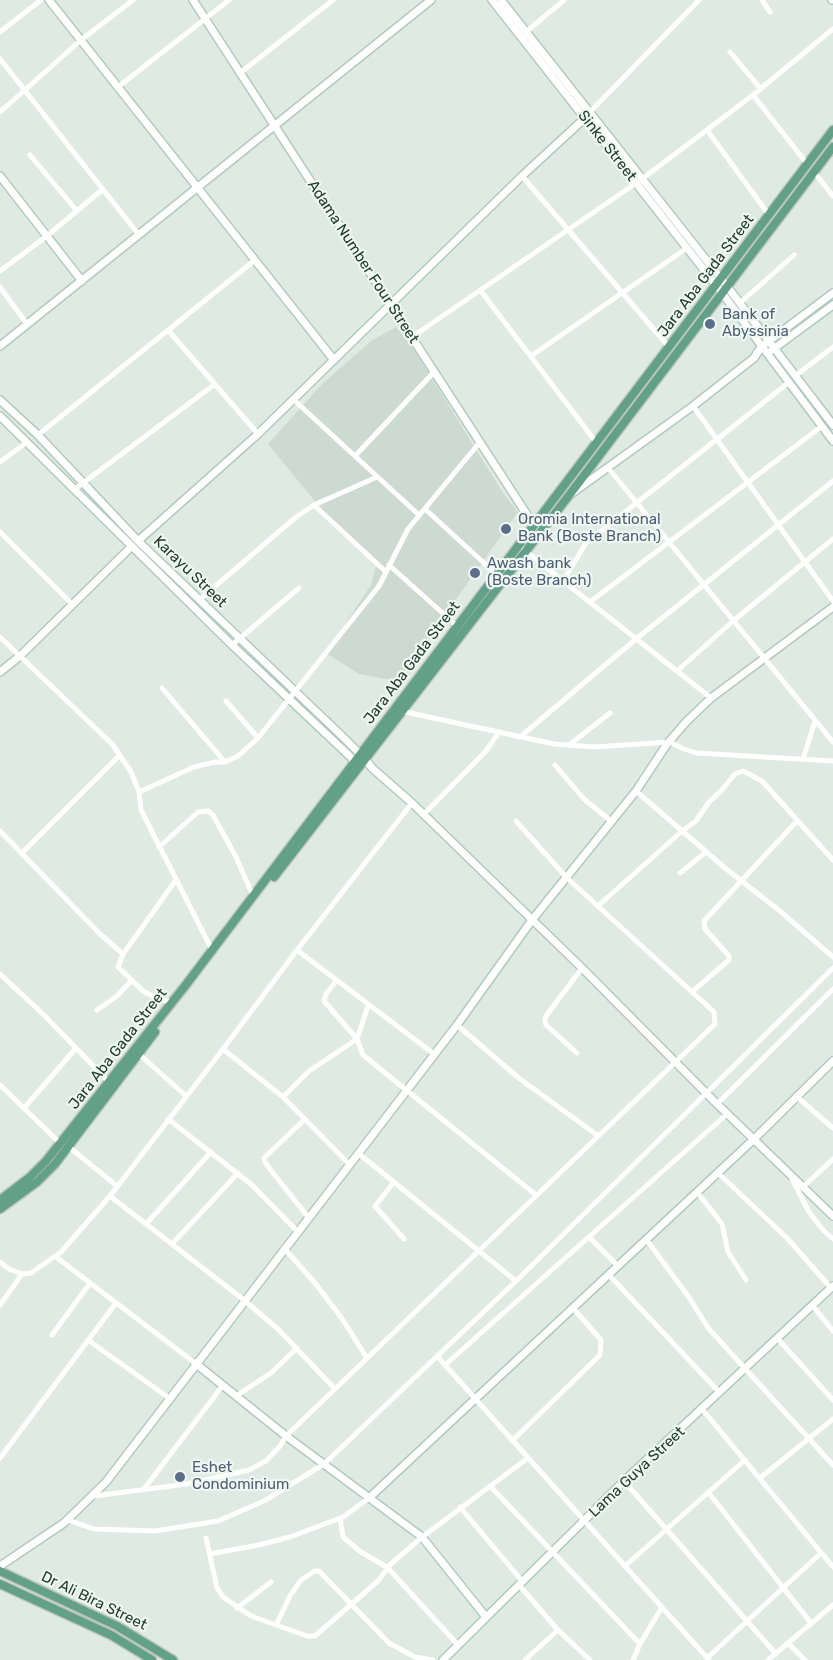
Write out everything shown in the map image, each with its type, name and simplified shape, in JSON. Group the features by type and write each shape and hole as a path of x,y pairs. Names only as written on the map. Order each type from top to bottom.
{"main road":[{"name":"Jara Aba Gada Street","path":"0,1200 30,1178 65,1145 108,1082 567,498 769,215 833,130"},
{"name":"Jara Aba Gada Street","path":"0,1209 37,1182 139,1054 596,442 669,347 833,147"},
{"name":"Dr Ali Bira Street","path":"0,1571 117,1626 173,1660"},
{"name":"Dr Ali Bira Street","path":"0,1584 111,1635 152,1660"}],"street":[{"path":"0,32 41,0"},
{"path":"49,0 334,360"},
{"path":"0,112 81,40 133,0"},
{"name":"Adama Number Four Street","path":"193,0 534,525"},
{"path":"118,87 229,0"},
{"path":"240,73 333,0"},
{"path":"0,346 431,0"},
{"name":"Sinke Street","path":"492,0 587,115 721,285"},
{"name":"Sinke Street","path":"501,0 587,115"},
{"path":"526,32 564,0"},
{"path":"138,541 294,400 390,304 587,115 699,0"},
{"path":"762,0 770,12"},
{"path":"412,337 639,181 753,96 833,29"},
{"path":"730,52 761,89"},
{"path":"0,59 139,235"},
{"path":"753,96 808,165"},
{"path":"707,130 769,215"},
{"path":"30,155 77,211"},
{"path":"814,172 833,196"},
{"path":"0,176 82,280"},
{"path":"522,176 669,347"},
{"name":"Sinke Street","path":"639,181 687,248 721,285"},
{"path":"0,271 47,236 103,189"},
{"path":"531,356 687,248"},
{"path":"740,303 794,255"},
{"path":"38,435 255,260"},
{"path":"721,285 740,303 832,421"},
{"path":"721,285 761,347 833,441"},
{"path":"0,287 27,324"},
{"path":"480,290 596,442"},
{"path":"567,498 693,406 754,358 761,347 833,293"},
{"path":"754,358 767,354 833,304"},
{"path":"168,330 258,434"},
{"path":"795,376 833,347"},
{"path":"355,456 434,372"},
{"path":"563,581 586,543 788,382"},
{"path":"75,489 215,384"},
{"name":"Karayu Street","path":"0,400 38,435 138,541 295,690 360,760"},
{"path":"294,400 419,515"},
{"path":"693,406 833,601"},
{"name":"Karayu Street","path":"0,416 232,645 288,698 360,760"},
{"path":"590,602 822,426"},
{"path":"0,462 27,442"},
{"path":"139,792 195,767 225,762 238,756 258,738 379,586 408,529 480,442"},
{"path":"609,469 833,742"},
{"path":"199,600 296,517 314,505 377,477"},
{"path":"520,737 636,639 833,481"},
{"path":"314,505 386,572"},
{"path":"425,509 496,574"},
{"path":"0,532 72,604"},
{"path":"677,671 733,621 833,539"},
{"path":"0,672 20,656 131,547"},
{"path":"524,550 711,698"},
{"path":"389,565 457,626"},
{"path":"232,645 299,588"},
{"path":"0,1566 68,1520 94,1496 457,1025 532,920 636,791 686,722 711,698 833,607"},
{"path":"0,637 113,745 120,755 131,772 139,792 141,810 212,950"},
{"path":"162,688 225,762"},
{"path":"226,701 258,738"},
{"path":"401,711 568,745 594,747 669,743 696,753 833,761"},
{"path":"568,745 610,713"},
{"path":"803,759 815,721"},
{"path":"424,814 486,751 499,732"},
{"path":"22,853 120,755"},
{"path":"360,760 424,814 675,1060 753,1140 831,1211"},
{"path":"555,765 584,800 612,822"},
{"path":"598,906 702,814 709,802 735,774 743,771 762,782 833,860"},
{"path":"636,791 833,957"},
{"path":"0,1262 9,1269 22,1274 32,1273 56,1257 110,1196 412,803"},
{"path":"159,847 198,812 208,811 213,815 236,857 253,896"},
{"path":"94,1496 187,1484 249,1470 266,1461 286,1436 715,1023 714,1012 567,878 516,821"},
{"path":"692,992 729,960 729,956 705,929 704,921 797,821"},
{"path":"0,831 99,933 123,954"},
{"path":"680,873 706,852"},
{"path":"172,1002 158,999 131,981 118,967 123,954 176,880"},
{"path":"297,950 434,1054"},
{"path":"577,1053 546,1025 545,1021 546,1016 582,968"},
{"path":"68,1520 94,1529 155,1532 218,1521 264,1501 324,1464 516,1281 833,969"},
{"path":"0,974 44,1015 108,1082"},
{"path":"97,1010 117,996 131,981"},
{"path":"336,981 326,994 324,1001 357,1039 363,1055 536,1195"},
{"path":"717,1104 833,989"},
{"path":"283,1097 309,1071 357,1039 368,1006"},
{"path":"457,1025 520,1078 597,1135"},
{"path":"24,1108 76,1048"},
{"path":"224,1049 283,1097 349,1164"},
{"path":"139,1054 186,1096"},
{"path":"209,1554 290,1537 340,1518 369,1498 718,1173 833,1062"},
{"path":"0,1085 65,1145 117,1186"},
{"path":"796,1096 833,1128"},
{"path":"445,1365 727,1114"},
{"path":"168,1119 238,1173 297,1231"},
{"path":"305,1119 264,1158 264,1162 308,1217"},
{"path":"146,1224 211,1152"},
{"path":"358,1153 516,1281"},
{"path":"803,1187 833,1159"},
{"path":"172,1244 238,1173"},
{"path":"718,1173 787,1238 832,1287"},
{"path":"790,1175 809,1212 833,1239"},
{"path":"394,1182 375,1206 404,1239"},
{"path":"697,1192 722,1224 728,1252 747,1280"},
{"path":"110,1196 244,1300 297,1348 335,1389"},
{"path":"590,1238 618,1266"},
{"path":"646,1239 709,1329 833,1465"},
{"path":"284,1248 322,1292 367,1358"},
{"path":"56,1257 286,1436 423,1537 486,1617"},
{"path":"0,1305 22,1274"},
{"path":"609,1275 720,1393"},
{"path":"52,1335 90,1283"},
{"name":"Lama Guya Street","path":"443,1660 624,1481 832,1287"},
{"path":"0,1458 116,1303"},
{"path":"812,1305 833,1330"},
{"path":"512,1441 600,1355 601,1340 573,1308"},
{"path":"778,1339 833,1400"},
{"path":"88,1340 169,1398"},
{"path":"236,1396 271,1373 297,1348"},
{"path":"436,1356 708,1659 821,1552"},
{"path":"144,1490 223,1385"},
{"path":"702,1410 833,1567"},
{"path":"760,1478 833,1419"},
{"path":"206,1538 218,1588 224,1597 250,1616 307,1636 315,1636 378,1581 388,1568 423,1537 528,1458"},
{"path":"625,1566 745,1460"},
{"path":"624,1481 776,1654"},
{"path":"489,1486 640,1644"},
{"path":"708,1492 812,1623"},
{"path":"460,1507 558,1630 590,1660"},
{"path":"340,1518 343,1537 361,1552 388,1568 458,1645"},
{"path":"276,1625 290,1596 301,1580 315,1571 322,1574 388,1643 415,1657 433,1660"},
{"path":"237,1608 272,1582"},
{"path":"768,1660 833,1605"},
{"path":"633,1660 662,1607"},
{"path":"525,1660 558,1630"},
{"path":"788,1643 805,1660"}],"shaded area":[{"path":"396,327 415,351 503,493 518,512 398,681 359,674 326,653 371,585 377,563 341,533 268,444 321,385 371,341"}],"place":[{"name":"Bank of Abyssinia","path":"710,324"},
{"name":"Oromia International Bank (Boste Branch)","path":"506,529"},
{"name":"Awash bank (Boste Branch)","path":"475,573"},
{"name":"Eshet Condominium","path":"180,1477"}]}
